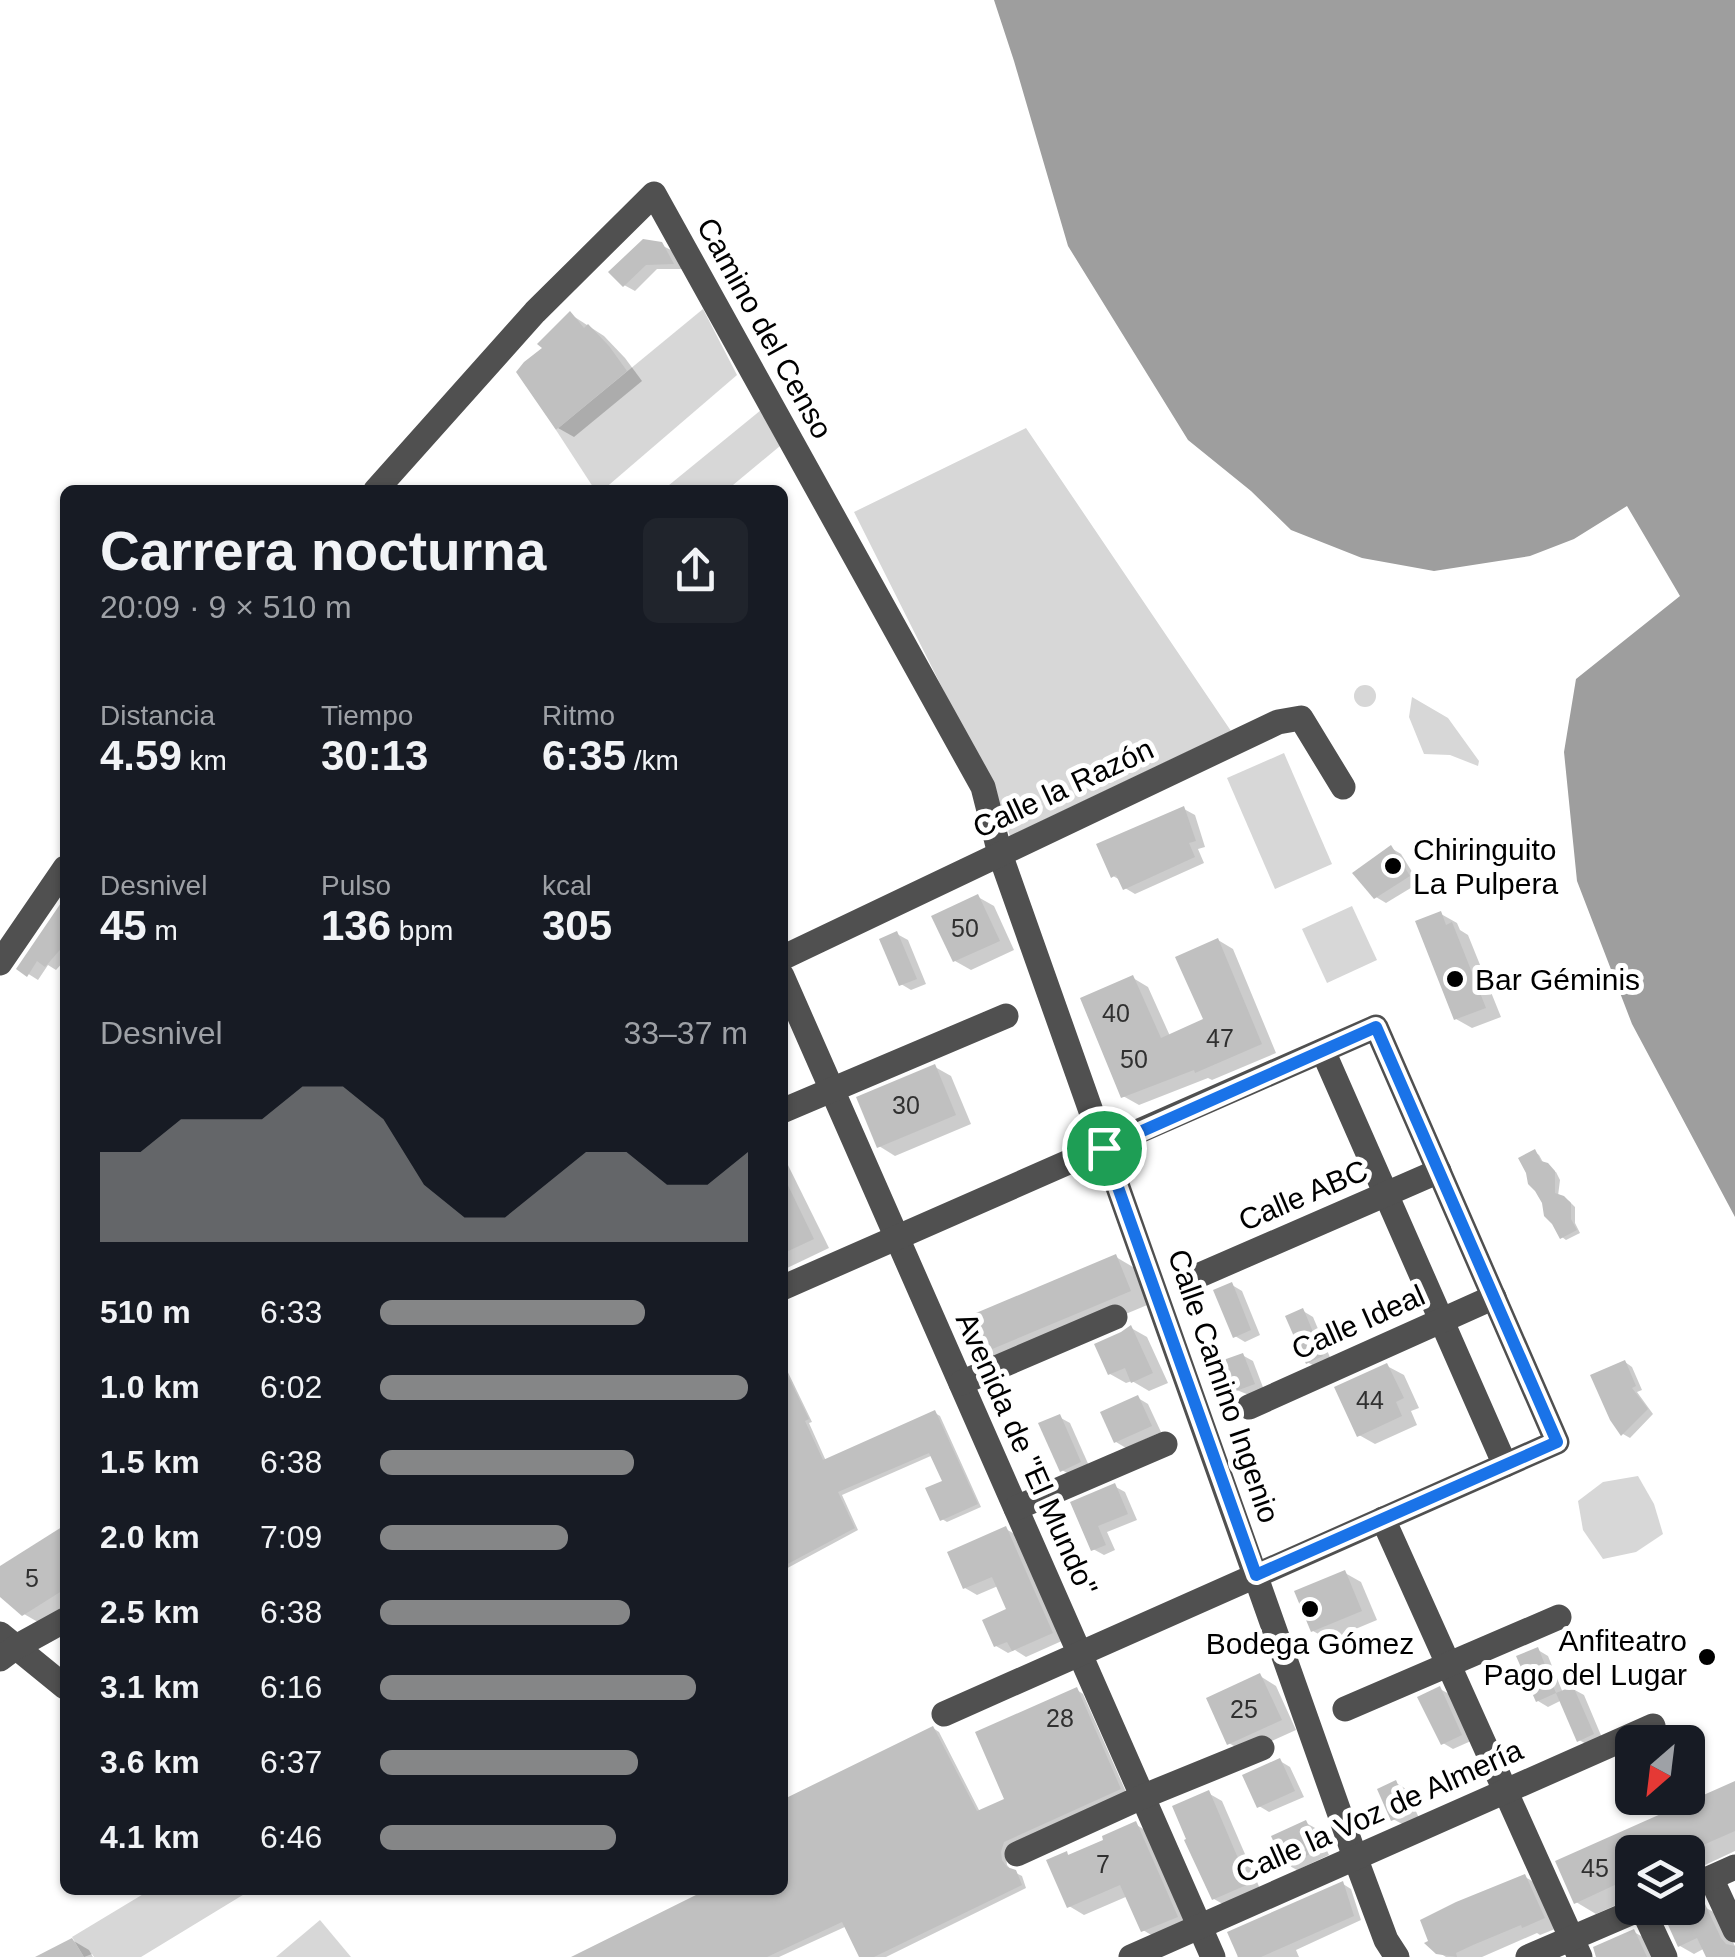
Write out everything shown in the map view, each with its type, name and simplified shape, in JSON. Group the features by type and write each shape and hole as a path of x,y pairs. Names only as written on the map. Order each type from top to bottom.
{"street":[{"name":"Camino del Censo","path":"380,485 535,312 654,194 983,788 1000,854"},
{"name":"Calle la Razón","path":"788,955 1278,722 1300,718 1343,787"},
{"name":"Calle Camino Ingenio","path":"1000,854 1390,1951"},
{"path":"0,963 60,875"},
{"name":"Avenida de \"El Mundo\"","path":"788,990 1213,1957"},
{"path":"788,1108 1006,1016"},
{"path":"788,1285 1376,1027 1557,1442 944,1714"},
{"path":"1323,1050 1505,1465"},
{"name":"Calle ABC","path":"1192,1278 1439,1171"},
{"name":"Calle Ideal","path":"1249,1407 1494,1298"},
{"path":"961,1383 1115,1316"},
{"path":"1016,1508 1165,1444"},
{"path":"1383,1519 1576,1948"},
{"path":"1345,1709 1559,1617"},
{"path":"5,1647 60,1622"},
{"path":"5,1647 60,1684"},
{"name":"Calle la Voz de Almería","path":"1132,1957 1615,1743"},
{"path":"1016,1854 1262,1748"},
{"path":"1705,1880 1735,1867"},
{"path":"1705,1891 1735,1930"},
{"path":"1528,1957 1576,1948 1615,1924"},
{"path":"1650,1925 1665,1957"}],"shaded area":[{"path":"994,0 1735,0 1735,1217 1632,1024 1577,881 1564,752 1576,679 1680,596 1627,506 1574,539 1530,556 1434,571 1362,558 1291,530 1251,491 1188,440 1068,246"},
{"path":"703,309 737,375 609,485 592,485 556,430"},
{"path":"761,410 780,446 733,485 669,485"},
{"path":"1026,428 1231,731 1010,836 991,785 854,512"},
{"path":"1365,685 1373,688 1373,704 1365,707 1357,704 1354,696 1357,688"},
{"path":"1412,697 1448,718 1479,761 1478,766 1450,755 1424,754 1409,717"},
{"path":"1284,753 1332,864 1275,889 1227,778"},
{"path":"1352,906 1377,960 1327,983 1302,929"},
{"path":"1638,1476 1654,1504 1663,1534 1636,1552 1603,1559 1583,1530 1578,1501 1603,1482"},
{"path":"142,1895 243,1895 141,1957 84,1957 72,1937"},
{"path":"320,1920 351,1957 276,1957"}],"building":[{"path":"643,239 662,242 674,264 646,265 623,287 608,272"},
{"path":"570,311 584,328 588,324 609,346 627,371 556,430 516,372 542,348 537,344"},
{"path":"1184,806 1196,841 1189,843 1195,857 1123,890 1116,875 1111,878 1096,844"},
{"path":"1391,845 1410,876 1374,899 1352,873"},
{"path":"978,894 1000,941 953,962 931,916"},
{"path":"60,904 60,950 45,967 37,961 27,977 16,969"},
{"path":"1441,911 1446,925 1452,922 1486,1008 1454,1020 1415,921"},
{"path":"897,931 917,979 899,986 879,939"},
{"path":"1218,938 1262,1044 1195,1073 1194,1070 1121,1098 1080,998 1133,975 1161,1038 1203,1019 1175,957"},
{"path":"935,1064 956,1115 877,1148 856,1097"},
{"path":"1535,1149 1541,1161 1555,1171 1555,1193 1571,1203 1571,1219 1577,1230 1560,1239 1544,1216 1542,1203 1528,1184 1518,1158"},
{"path":"788,1185 814,1239 788,1251"},
{"path":"1116,1254 1131,1291 973,1357 957,1321"},
{"path":"1232,1282 1251,1330 1233,1338 1213,1290"},
{"path":"1303,1308 1323,1356 1306,1364 1285,1316"},
{"path":"1131,1325 1153,1373 1131,1383 1125,1368 1108,1375 1094,1344"},
{"path":"1243,1353 1255,1384 1236,1391 1232,1381 1220,1385 1212,1364"},
{"path":"1625,1360 1636,1386 1632,1388 1648,1409 1621,1436 1590,1375"},
{"path":"1387,1363 1404,1398 1396,1402 1402,1416 1357,1437 1334,1387"},
{"path":"788,1376 823,1460 935,1410 978,1504 940,1521 925,1488 942,1481 929,1453 838,1492 855,1528 788,1564"},
{"path":"1138,1395 1152,1426 1114,1443 1100,1412"},
{"path":"1060,1414 1081,1462 1060,1472 1038,1423"},
{"path":"1115,1483 1128,1514 1098,1526 1106,1545 1091,1551 1070,1502"},
{"path":"1006,1526 1053,1633 1012,1651 1007,1642 994,1647 982,1620 1006,1609 992,1577 963,1589 947,1552"},
{"path":"60,1528 60,1592 22,1616 0,1597 0,1566"},
{"path":"1345,1570 1362,1611 1311,1632 1294,1591"},
{"path":"1538,1647 1556,1693 1536,1702 1516,1656"},
{"path":"1260,1673 1282,1720 1227,1745 1206,1698"},
{"path":"1440,1686 1462,1735 1441,1745 1417,1697"},
{"path":"1573,1686 1594,1734 1577,1742 1556,1693"},
{"path":"1077,1687 1121,1789 1004,1842 1002,1860 1016,1870 1022,1885 874,1957 859,1957 842,1922 767,1957 571,1957 696,1895 788,1895 788,1797 933,1726 977,1811 1004,1799 975,1732"},
{"path":"1280,1758 1295,1791 1257,1808 1242,1775"},
{"path":"1396,1780 1410,1813 1391,1821 1377,1789"},
{"path":"1735,1781 1735,1831 1705,1844 1705,1835 1615,1835 1615,1885 1574,1904 1555,1861 1658,1815 1705,1815 1705,1794"},
{"path":"1209,1790 1249,1884 1212,1900 1172,1806"},
{"path":"1306,1820 1320,1850 1284,1865 1271,1836"},
{"path":"1136,1821 1178,1917 1141,1932 1120,1885 1067,1908 1046,1860 1103,1840 1102,1836"},
{"path":"1525,1874 1545,1918 1473,1945 1456,1953 1457,1957 1436,1954 1424,1943 1428,1941 1420,1920"},
{"path":"1343,1881 1354,1916 1261,1957 1238,1957 1227,1932"},
{"path":"1705,1904 1721,1938 1735,1946 1735,1957 1706,1957 1697,1938 1678,1947 1668,1925 1705,1925"},
{"path":"1634,1929 1647,1957 1596,1957 1593,1947"},
{"path":"72,1938 84,1957 35,1957"}],"place":[{"name":"Chiringuito La Pulpera","path":"1393,866"},
{"name":"Bar Géminis","path":"1455,979"},
{"name":"Bodega Gómez","path":"1310,1609"},
{"name":"Anfiteatro Pago del Lugar","path":"1707,1657"}],"route":[{"path":"1376,1027 1557,1442 1256,1575 1104,1148 1376,1027"}]}
